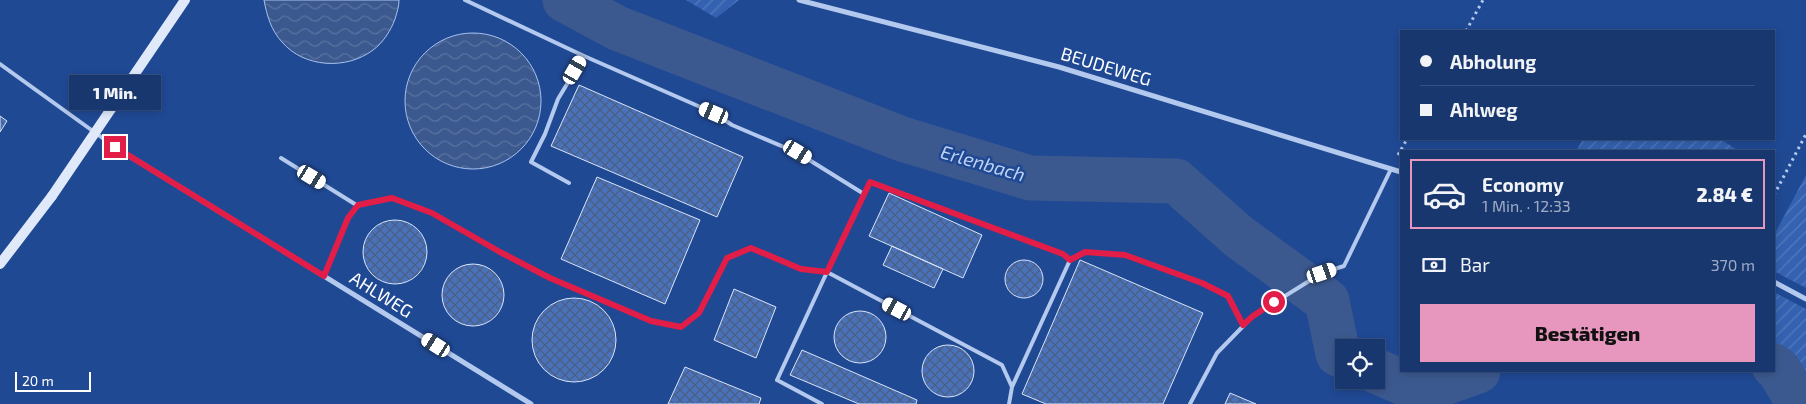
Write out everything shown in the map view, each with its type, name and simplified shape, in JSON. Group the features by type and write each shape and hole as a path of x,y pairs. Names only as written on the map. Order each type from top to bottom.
{"main road":[{"path":"0,264 52,196 185,0"}],"street":[{"name":"BEUDEWEG","path":"799,0 1059,67 1400,172"},
{"name":"AHLWEG","path":"115,147 531,404"},
{"path":"1775,283 1806,299"}],"lane":[{"path":"465,0 584,56 714,113 732,125 798,152 864,194"},
{"path":"570,183 531,162 545,134 558,100 584,56"},
{"path":"0,64 115,147"},
{"path":"281,158 358,206"},
{"path":"1190,404 1217,353 1253,316 1322,273 1344,266 1391,169"},
{"path":"822,404 777,380 870,182 1063,254 1070,260"},
{"path":"324,276 348,218 358,206 392,198 432,213 550,278 651,321 681,327 699,313 727,258 751,248 801,269 827,272 1002,364 1012,387"},
{"path":"1009,404 1012,387 1070,260 1085,252 1125,255 1202,283 1228,296 1243,325"}],"path":[{"path":"1467,30 1483,0"},
{"path":"1775,193 1806,134"}],"shaded area":[{"path":"686,0 739,0 716,18"},
{"path":"1582,140 1722,140 1737,150 1577,150"},
{"path":"1806,175 1806,288 1775,272 1775,233"},
{"path":"1775,293 1806,309 1806,382 1775,358"}],"water":[{"path":"264,0 399,0 399,5 391,28 377,47 351,61 326,63 302,57 291,51 282,42 270,22"},
{"path":"473,33 499,38 511,44 521,53 530,63 536,75 541,101 536,127 530,139 521,149 511,158 499,164 473,169 447,164 435,158 425,149 416,139 410,127 405,101 410,75 416,63 425,53 435,44 447,38"}],"building":[{"path":"579,85 743,157 717,217 551,146"},
{"path":"0,116 7,121 0,132"},
{"path":"597,177 700,220 665,304 561,259"},
{"path":"889,193 982,235 963,278 869,236"},
{"path":"389,220 401,220 418,229 425,240 427,252 425,264 418,275 401,284 389,284 377,279 368,270 363,258 363,246 368,234 377,225"},
{"path":"892,246 943,269 934,288 883,265"},
{"path":"1024,260 1037,266 1043,279 1037,292 1024,298 1011,292 1005,279 1011,266"},
{"path":"1080,260 1203,313 1163,404 1046,404 1022,394"},
{"path":"473,264 490,269 495,273 499,278 504,295 499,312 495,317 490,321 473,326 456,321 451,317 447,312 442,295 447,278 451,273 456,269"},
{"path":"734,289 776,307 756,358 714,340"},
{"path":"566,298 582,298 598,305 609,316 616,332 613,356 604,370 598,375 582,382 566,382 550,375 539,364 532,348 532,332 539,316 550,305"},
{"path":"855,311 865,311 879,318 886,332 886,342 879,356 865,363 855,363 845,359 838,352 834,342 834,332 838,322 845,315"},
{"path":"948,345 958,347 966,353 972,361 974,371 972,381 966,389 958,395 948,397 938,395 930,389 924,381 922,371 924,361 930,353 938,347"},
{"path":"802,350 917,400 916,404 859,404 790,375"},
{"path":"685,367 761,398 759,404 668,404"},
{"path":"1230,393 1256,404 1225,404"}],"waterway":[{"name":"Erlenbach","path":"565,0 617,28 902,139 1030,178 1176,181 1238,236 1327,301 1335,340"},
{"name":"Erlenbach","path":"1775,367 1779,370 1799,404"},
{"name":"Erlenbach","path":"1385,375 1422,391 1475,372"}],"route":[{"path":"115,147 324,276 348,218 358,205 392,198 432,213 550,278 651,321 681,327 699,313 727,258 751,248 801,269 827,272 870,182 1063,254 1070,260 1085,252 1125,255 1202,283 1228,296 1243,325 1274,302"}]}
